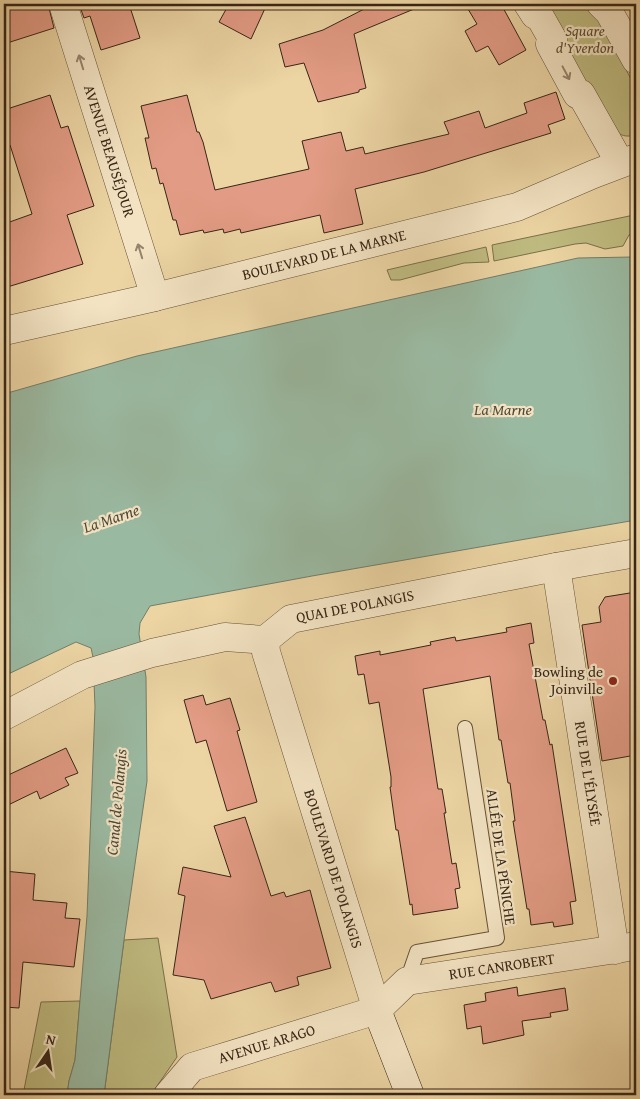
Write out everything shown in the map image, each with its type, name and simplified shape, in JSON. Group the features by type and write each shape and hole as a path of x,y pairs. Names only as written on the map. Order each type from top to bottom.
{"street":[{"name":"AVENUE BEAUSÉJOUR","path":"63,4 155,297"},
{"path":"528,4 535,15 540,16 554,40 550,44 577,94 582,94 628,161"},
{"path":"601,4 609,12 635,53"},
{"name":"BOULEVARD DE LA MARNE","path":"4,331 155,297 517,207 628,161"},
{"name":"QUAI DE POLANGIS","path":"265,640 291,619 636,553"},
{"name":"RUE DE L'ÉLYSÉE","path":"556,567 626,948"},
{"path":"4,716 82,675 152,653 225,637 265,640"},
{"name":"BOULEVARD DE POLANGIS","path":"265,640 269,661 377,1010 410,1095"},
{"name":"RUE CANROBERT","path":"407,981 626,948"},
{"path":"377,1010 407,981"},
{"name":"AVENUE ARAGO","path":"168,1095 192,1067 377,1010"}],"lane":[{"name":"ALLÉE DE LA PÉNICHE","path":"407,981 417,952 497,938 466,728"}],"green space":[{"name":"Square d'Yverdon","path":"541,4 590,4 636,88 636,134 624,136 607,123"},
{"path":"634,215 636,233 629,235 623,246 605,249 586,243 575,244 494,261 492,245"},
{"path":"486,247 489,262 464,263 400,280 391,280 387,270"},
{"path":"158,938 177,1057 155,1089 154,1095 104,1095 124,940"},
{"path":"80,1001 75,1060 67,1095 23,1095 41,1002"}],"water":[{"name":"La Marne","path":"578,258 636,258 636,520 150,606 140,623 139,634 146,677 147,781 104,1095 67,1095 75,1060 87,916 95,707 93,657 91,648 76,642 4,676 4,394 137,356"}],"building":[{"path":"4,4 48,4 54,28 4,44"},
{"path":"79,4 129,4 140,38 101,50 90,16 84,18"},
{"path":"229,4 267,4 251,39 219,22"},
{"path":"374,4 426,4 354,34 366,88 359,90 359,92 318,102 304,63 285,67 279,44 323,30"},
{"path":"465,4 501,4 526,50 499,65 488,46 476,52 465,31 477,24"},
{"path":"556,92 565,119 548,125 551,133 424,172 355,189 363,224 324,233 320,215 241,233 240,229 224,233 223,229 204,233 203,230 180,235 176,220 173,220 163,183 160,184 156,168 152,169 145,138 149,138 141,106 187,95 197,132 199,132 203,142 215,190 309,169 302,141 341,132 346,151 363,147 365,154 449,134 444,122 479,111 485,128 527,113 524,103"},
{"path":"50,95 61,128 68,126 94,206 67,215 83,264 4,288 4,224 32,214 10,145 4,147 4,110"},
{"name":"Bowling de Joinville","path":"636,592 636,755 602,761 582,625 601,622 599,607 605,597"},
{"path":"531,623 534,643 529,644 543,720 545,720 550,745 552,744 576,901 570,902 573,924 554,927 553,922 531,925 513,821 515,821 510,783 508,783 501,740 499,740 490,676 423,689 438,789 442,789 452,864 456,863 460,888 455,889 458,908 413,915 398,830 396,830 390,787 391,777 379,702 369,704 364,674 358,675 355,656 380,651 380,655 431,645 430,642 455,637 456,641 507,632 506,628"},
{"path":"203,695 206,705 230,698 240,730 237,731 257,802 227,811 206,740 196,743 184,700"},
{"path":"66,748 78,773 65,778 69,785 40,799 37,791 4,807 4,777"},
{"path":"245,817 271,896 284,892 286,897 310,890 331,968 297,977 299,985 275,992 271,982 211,999 204,980 173,975 185,896 178,894 183,867 231,877 214,826"},
{"path":"4,871 35,874 33,900 67,903 65,918 80,919 74,967 23,962 19,1008 4,1007"},
{"path":"517,987 518,996 565,988 568,1010 550,1013 551,1017 522,1021 524,1035 483,1044 481,1026 467,1029 464,1005 486,1001 485,993"}],"place":[{"name":"Bowling de Joinville","path":"613,681"}],"water label":[{"name":"Canal de Polangis","path":"116,802"}]}
